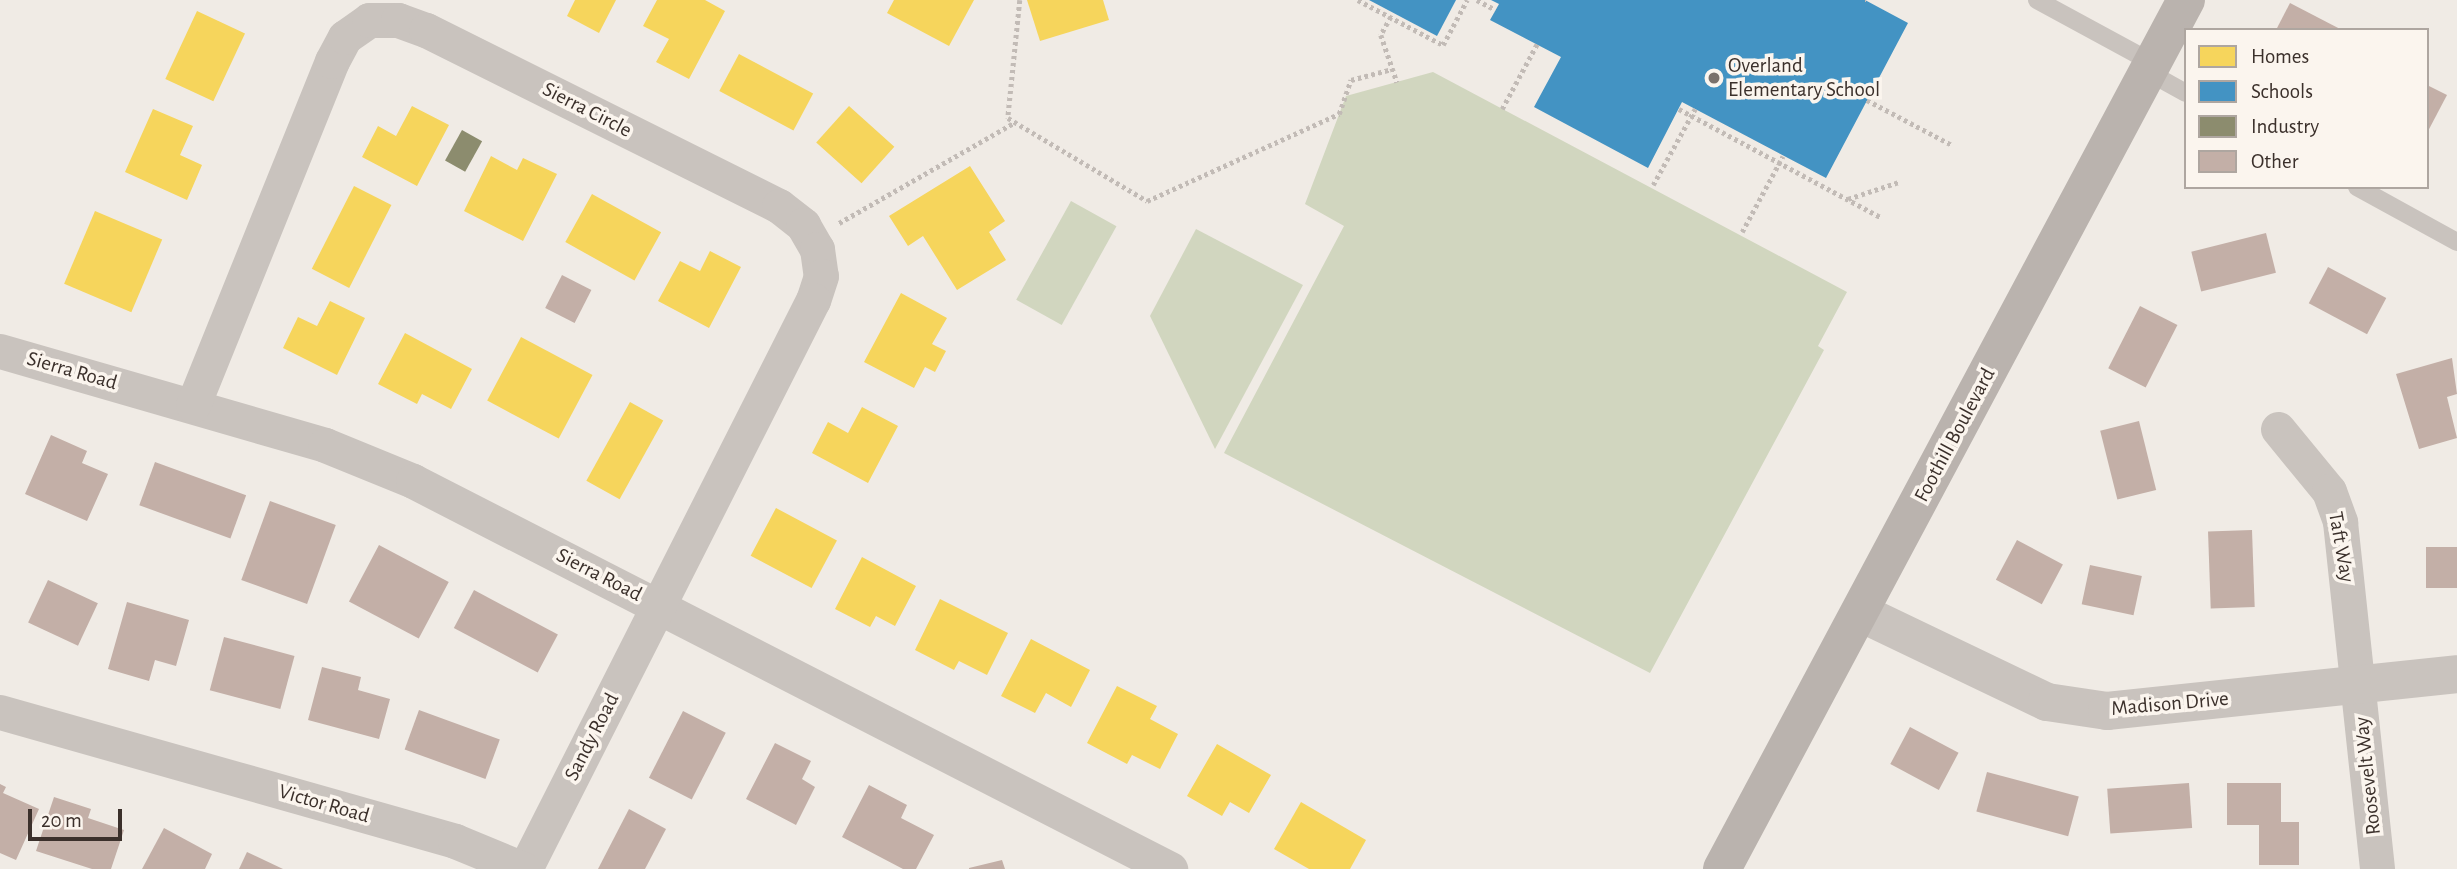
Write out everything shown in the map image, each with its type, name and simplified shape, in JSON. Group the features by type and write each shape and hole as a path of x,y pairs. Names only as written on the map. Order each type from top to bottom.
{"main road":[{"name":"Foothill Boulevard","path":"1722,869 2186,0"}],"street":[{"name":"Sierra Circle","path":"193,405 332,61 345,37 369,20 398,20 426,30 779,206 803,225 811,239 821,276 813,300 659,605"},
{"name":"Sierra Road","path":"0,351 193,405 324,446 413,481 1167,868"},
{"name":"Taft Way","path":"2278,429 2329,491 2340,522 2359,683"},
{"name":"Sandy Road","path":"524,869 659,605"},
{"name":"Madison Drive","path":"1861,613 2047,702 2107,711 2457,674"},
{"name":"Roosevelt Way","path":"2359,683 2377,869"},
{"name":"Victor Road","path":"0,712 456,841 524,869"}],"lane":[{"path":"2037,0 2150,67 2184,92"},
{"path":"2361,189 2457,242"}],"path":[{"path":"1020,0 1008,118 1147,201 1339,114 1352,80 1392,69"},
{"path":"1358,0 1443,45 1467,0"},
{"path":"1477,0 1496,10"},
{"path":"1391,18 1381,35 1397,82"},
{"path":"1502,109 1537,44"},
{"path":"1867,100 1952,145"},
{"path":"1679,109 1880,217"},
{"path":"1653,185 1695,109"},
{"path":"811,239 1015,122"},
{"path":"1742,232 1783,156"},
{"path":"1847,199 1899,182"}],"green space":[{"path":"1433,72 1847,292 1818,346 1824,350 1650,673 1224,453 1344,226 1305,204 1346,96"},
{"path":"1071,201 1116,226 1062,325 1016,300"},
{"path":"1196,229 1303,285 1215,449 1150,316"}],"building: Homes":[{"path":"575,0 616,0 599,33 567,16"},
{"path":"657,0 705,0 725,11 689,79 656,62 669,39 643,26"},
{"path":"894,0 974,0 949,46 887,13"},
{"path":"1027,0 1103,0 1109,20 1040,41"},
{"path":"197,11 245,33 213,101 165,79"},
{"path":"739,54 813,93 793,131 719,91"},
{"path":"412,106 449,125 417,186 362,157 378,126 396,136"},
{"path":"849,106 894,147 862,183 816,142"},
{"path":"153,109 193,126 180,155 202,165 187,200 125,172"},
{"path":"491,156 517,170 523,158 557,174 523,241 464,211"},
{"path":"970,166 1005,221 989,232 1006,260 957,290 923,236 908,246 889,216"},
{"path":"354,186 391,205 349,288 312,269"},
{"path":"592,194 661,232 634,280 565,242"},
{"path":"95,211 162,240 131,312 64,284"},
{"path":"710,251 741,267 709,328 658,301 680,261 700,271"},
{"path":"901,293 947,318 932,344 946,351 935,372 925,367 914,388 864,362"},
{"path":"330,301 365,318 337,375 283,348 298,317 317,326"},
{"path":"405,333 472,369 451,409 422,394 417,404 378,384"},
{"path":"521,337 593,375 559,439 487,401"},
{"path":"630,402 663,420 620,499 586,481"},
{"path":"862,407 898,426 868,483 812,453 828,422 848,433"},
{"path":"776,508 837,540 812,588 751,556"},
{"path":"862,557 916,586 895,626 876,616 870,627 835,609"},
{"path":"940,599 1008,633 987,675 959,661 954,670 915,650"},
{"path":"1031,639 1090,670 1071,707 1046,693 1035,713 1001,696"},
{"path":"1117,686 1157,706 1150,719 1178,734 1160,769 1132,755 1127,764 1087,743"},
{"path":"1217,744 1271,775 1249,813 1230,802 1222,816 1187,796"},
{"path":"1301,802 1366,840 1350,869 1309,869 1274,849"}],"building: Schools":[{"path":"1369,0 1456,0 1437,36"},
{"name":"Overland Elementary School","path":"1491,0 1865,0 1908,23 1826,178 1682,102 1648,168 1534,107 1561,57 1490,20 1499,4"}],"building: Industry":[{"path":"462,130 482,141 465,172 445,161"}],"building: Other":[{"path":"2290,3 2338,28 2277,28"},
{"path":"2429,86 2447,95 2429,129"},
{"path":"2266,233 2276,273 2201,291 2191,252"},
{"path":"2328,267 2386,298 2367,334 2309,303"},
{"path":"562,275 591,290 575,323 545,308"},
{"path":"2140,306 2177,325 2146,387 2108,368"},
{"path":"2452,358 2457,394 2447,397 2457,438 2419,449 2396,374"},
{"path":"2139,421 2156,490 2117,500 2100,431"},
{"path":"51,435 87,451 82,463 108,474 87,521 25,494"},
{"path":"155,462 246,495 230,538 139,505"},
{"path":"270,501 336,525 307,604 241,580"},
{"path":"2252,530 2255,607 2211,608 2208,532"},
{"path":"2017,540 2063,564 2042,604 1996,580"},
{"path":"379,545 449,582 419,639 349,602"},
{"path":"2426,547 2457,547 2457,588 2426,588"},
{"path":"2090,565 2142,576 2134,615 2082,604"},
{"path":"48,580 98,603 78,646 28,623"},
{"path":"474,590 558,635 538,673 454,628"},
{"path":"127,602 189,620 176,666 155,660 149,681 108,669"},
{"path":"224,637 295,656 280,709 210,690"},
{"path":"322,667 361,677 358,690 390,699 379,739 308,720"},
{"path":"419,710 500,739 485,779 405,749"},
{"path":"683,711 726,733 692,800 649,778"},
{"path":"1910,727 1959,753 1939,790 1890,764"},
{"path":"775,743 811,761 802,779 815,787 796,825 746,799"},
{"path":"1987,772 2079,797 2068,836 1976,812"},
{"path":"2189,783 2192,828 2110,834 2107,789"},
{"path":"2227,783 2281,783 2281,822 2299,822 2299,865 2259,865 2259,825 2227,825"},
{"path":"0,784 6,787 3,793 39,809 16,860 0,853"},
{"path":"869,785 907,805 901,818 934,835 916,869 903,869 842,837"},
{"path":"54,797 91,809 88,818 124,830 111,869 92,869 36,851"},
{"path":"629,809 666,829 645,869 598,869"},
{"path":"164,828 212,854 205,869 142,869"},
{"path":"247,852 283,869 239,869"},
{"path":"1002,860 1005,869 969,869 969,868"}],"place":[{"name":"Overland Elementary School","path":"1714,78"}]}
